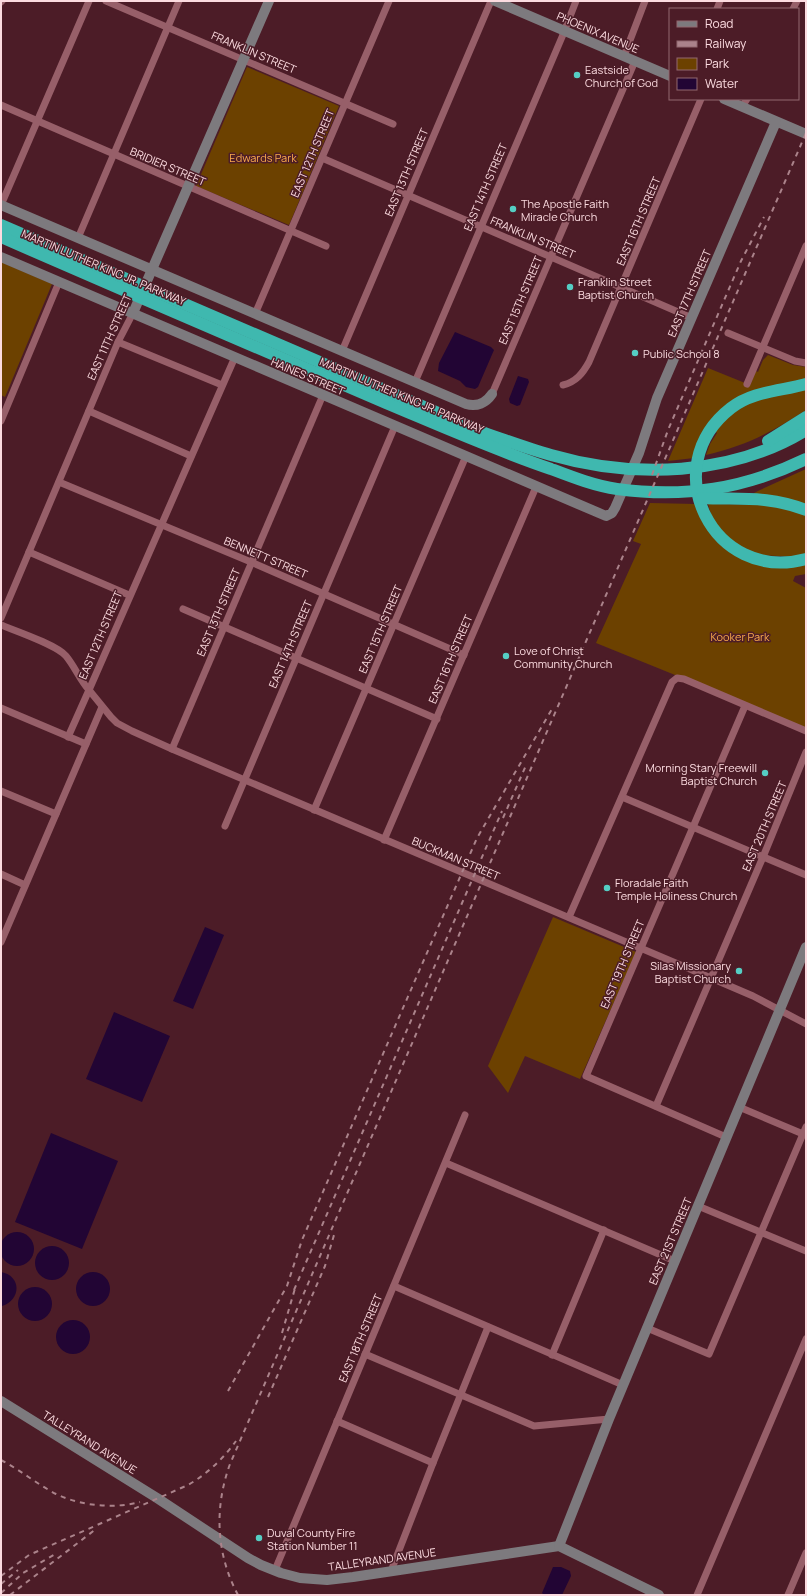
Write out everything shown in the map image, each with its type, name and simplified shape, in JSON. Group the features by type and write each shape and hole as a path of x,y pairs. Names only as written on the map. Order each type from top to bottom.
{"highway":[{"name":"MARTIN LUTHER KING JR. PARKWAY","path":"1,225 115,280"},
{"name":"MARTIN LUTHER KING JR. PARKWAY","path":"1,237 115,280 487,434 550,455 625,469 674,469 708,465 758,452 806,430"},
{"name":"MARTIN LUTHER KING JR. PARKWAY","path":"171,304 488,447 591,483 614,489 706,495"},
{"path":"806,384 754,396 732,407 717,420 706,435 696,462 698,495 705,515 720,537 745,555 761,561 787,562 806,559"},
{"path":"708,465 747,451 778,435 806,417"},
{"path":"706,495 776,472 806,459"},
{"path":"706,495 754,498 775,501 802,508"}],"street":[{"path":"89,1 1,205 470,405 485,402 492,394"},
{"name":"FRANKLIN STREET","path":"106,1 393,124"},
{"path":"78,238 179,1"},
{"name":"EAST 11TH STREET","path":"1,618 118,342 133,314 269,1"},
{"name":"EAST 12TH STREET","path":"255,314 389,1"},
{"name":"EAST 13TH STREET","path":"342,351 491,1"},
{"name":"PHOENIX AVENUE","path":"495,1 669,76"},
{"name":"EAST 14TH STREET","path":"415,382 576,1"},
{"path":"624,56 645,1"},
{"name":"EAST 15TH STREET","path":"492,394 635,61"},
{"name":"EAST 16TH STREET","path":"563,385 573,382 586,368 702,100"},
{"path":"729,100 745,103 776,122 806,134"},
{"name":"BRIDIER STREET","path":"1,106 326,246"},
{"name":"EAST 17TH STREET","path":"606,516 612,513 616,508 639,453 657,398 776,122"},
{"name":"FRANKLIN STREET","path":"322,158 692,318"},
{"path":"747,384 806,246"},
{"name":"HAINES STREET","path":"1,257 606,516"},
{"path":"1,421 59,282"},
{"path":"728,333 795,361 806,363"},
{"path":"118,342 222,385"},
{"name":"EAST 12TH STREET","path":"102,707 88,690 235,357"},
{"name":"EAST 13TH STREET","path":"172,749 323,395"},
{"path":"89,411 191,456"},
{"name":"EAST 14TH STREET","path":"224,826 395,426"},
{"name":"EAST 15TH STREET","path":"314,810 466,456"},
{"name":"BENNETT STREET","path":"59,482 251,562 464,655"},
{"name":"EAST 16TH STREET","path":"384,840 536,487"},
{"path":"29,552 130,595"},
{"path":"183,610 437,719"},
{"path":"1,625 57,648 66,655 88,690 68,737"},
{"path":"569,916 672,682 677,678 684,679 806,732"},
{"name":"EAST 19TH STREET","path":"656,1106 586,1076 744,706"},
{"path":"1,942 102,707"},
{"name":"BUCKMAN STREET","path":"102,707 111,717 127,729 384,840 569,916 753,996 806,1024"},
{"path":"1,708 86,744"},
{"name":"EAST 20TH STREET","path":"656,1106 763,857 806,752"},
{"path":"1,791 56,814"},
{"path":"622,797 806,875"},
{"path":"1,874 25,885"},
{"name":"EAST 21ST STREET","path":"559,1546 623,1385 806,947"},
{"path":"656,1106 726,1137"},
{"path":"647,1328 709,1354 805,1130 739,1108"},
{"name":"EAST 18TH STREET","path":"275,1570 465,1115"},
{"path":"446,1163 675,1261"},
{"path":"698,1206 806,1251"},
{"path":"552,1355 604,1230"},
{"path":"394,1286 623,1385"},
{"path":"391,1571 432,1463 488,1327"},
{"path":"697,1595 806,1339"},
{"path":"365,1354 534,1426 609,1419"},
{"name":"TALLEYRAND AVENUE","path":"1,1401 157,1498 248,1558 275,1570 300,1578 327,1580 559,1546"},
{"path":"337,1422 432,1463"},
{"path":"559,1546 659,1595"},
{"path":"788,1595 806,1553"}],"green space":[{"name":"Edwards Park","path":"247,67 339,106 289,225 196,186"},
{"path":"1,262 52,284 5,397 1,395"},
{"path":"768,355 793,365 806,367 806,381 766,389 704,435 701,433 694,458 668,461 708,368 750,385 756,371 758,372 763,360"},
{"path":"806,387 806,410 782,425 746,443 706,455 710,444 717,433 714,430 718,425 748,402"},
{"path":"806,469 806,504 754,496 754,493"},
{"name":"Kooker Park","path":"650,503 696,504 701,515 763,563 764,566 806,564 806,574 795,576 793,581 806,588 806,728 596,643 641,544 633,541"},
{"path":"708,504 774,505 806,513 806,556 758,555 730,541 712,518"},
{"path":"553,917 636,952 580,1079 525,1056 508,1093 488,1066"}],"water":[{"path":"455,332 491,347 494,350 478,387 475,389 466,387 460,381 438,371 439,363"},
{"path":"518,376 528,379 529,382 520,405 517,406 510,403 509,399"},
{"path":"205,927 224,935 193,1009 173,1001"},
{"path":"114,1012 170,1036 142,1102 86,1079"},
{"path":"51,1133 118,1161 82,1249 15,1222"},
{"path":"17,1232 29,1237 34,1249 29,1261 17,1266 5,1261 0,1249 5,1237"},
{"path":"52,1246 64,1251 69,1263 64,1275 52,1280 40,1275 35,1263 40,1251"},
{"path":"1,1272 8,1274 16,1283 16,1294 13,1299 2,1306"},
{"path":"93,1272 99,1273 105,1277 109,1283 109,1295 105,1301 99,1305 93,1306 87,1305 81,1301 77,1295 76,1289 77,1283 81,1277 87,1273"},
{"path":"35,1287 41,1288 47,1292 51,1298 51,1310 47,1316 41,1320 35,1321 29,1320 23,1316 19,1310 18,1304 19,1298 23,1292 29,1288"},
{"path":"73,1320 79,1321 85,1325 89,1331 89,1343 85,1349 79,1353 73,1354 67,1353 61,1349 57,1343 56,1337 57,1331 61,1325 67,1321"},
{"path":"553,1567 561,1567 570,1571 571,1576 562,1595 544,1595 542,1593"}],"railway":[{"path":"238,1595 225,1563 220,1531 221,1497 230,1464 806,133"},
{"path":"652,475 668,430 741,261 764,217"},
{"path":"228,1391 287,1286 302,1240 477,838 552,709"},
{"path":"503,818 527,763"},
{"path":"294,1290 502,811"},
{"path":"268,1397 325,1266 334,1235"},
{"path":"282,1333 296,1285"},
{"path":"1,1576 29,1555 188,1485 214,1466 236,1441"},
{"path":"1,1460 42,1486 66,1498 87,1504 109,1506 140,1502"},
{"path":"10,1595 96,1529"},
{"path":"1,1593 23,1573 57,1553"},
{"path":"1,1584 18,1570"}],"place":[{"name":"Eastside Church of God","path":"577,75"},
{"name":"The Apostle Faith Miracle Church","path":"513,209"},
{"name":"Franklin Street Baptist Church","path":"570,287"},
{"name":"Public School 8","path":"635,353"},
{"name":"Love of Christ Community Church","path":"506,656"},
{"name":"Morning Stary Freewill Baptist Church","path":"765,773"},
{"name":"Floradale Faith Temple Holiness Church","path":"607,888"},
{"name":"Silas Missionary Baptist Church","path":"739,971"},
{"name":"Duval County Fire Station Number 11","path":"259,1538"}]}
